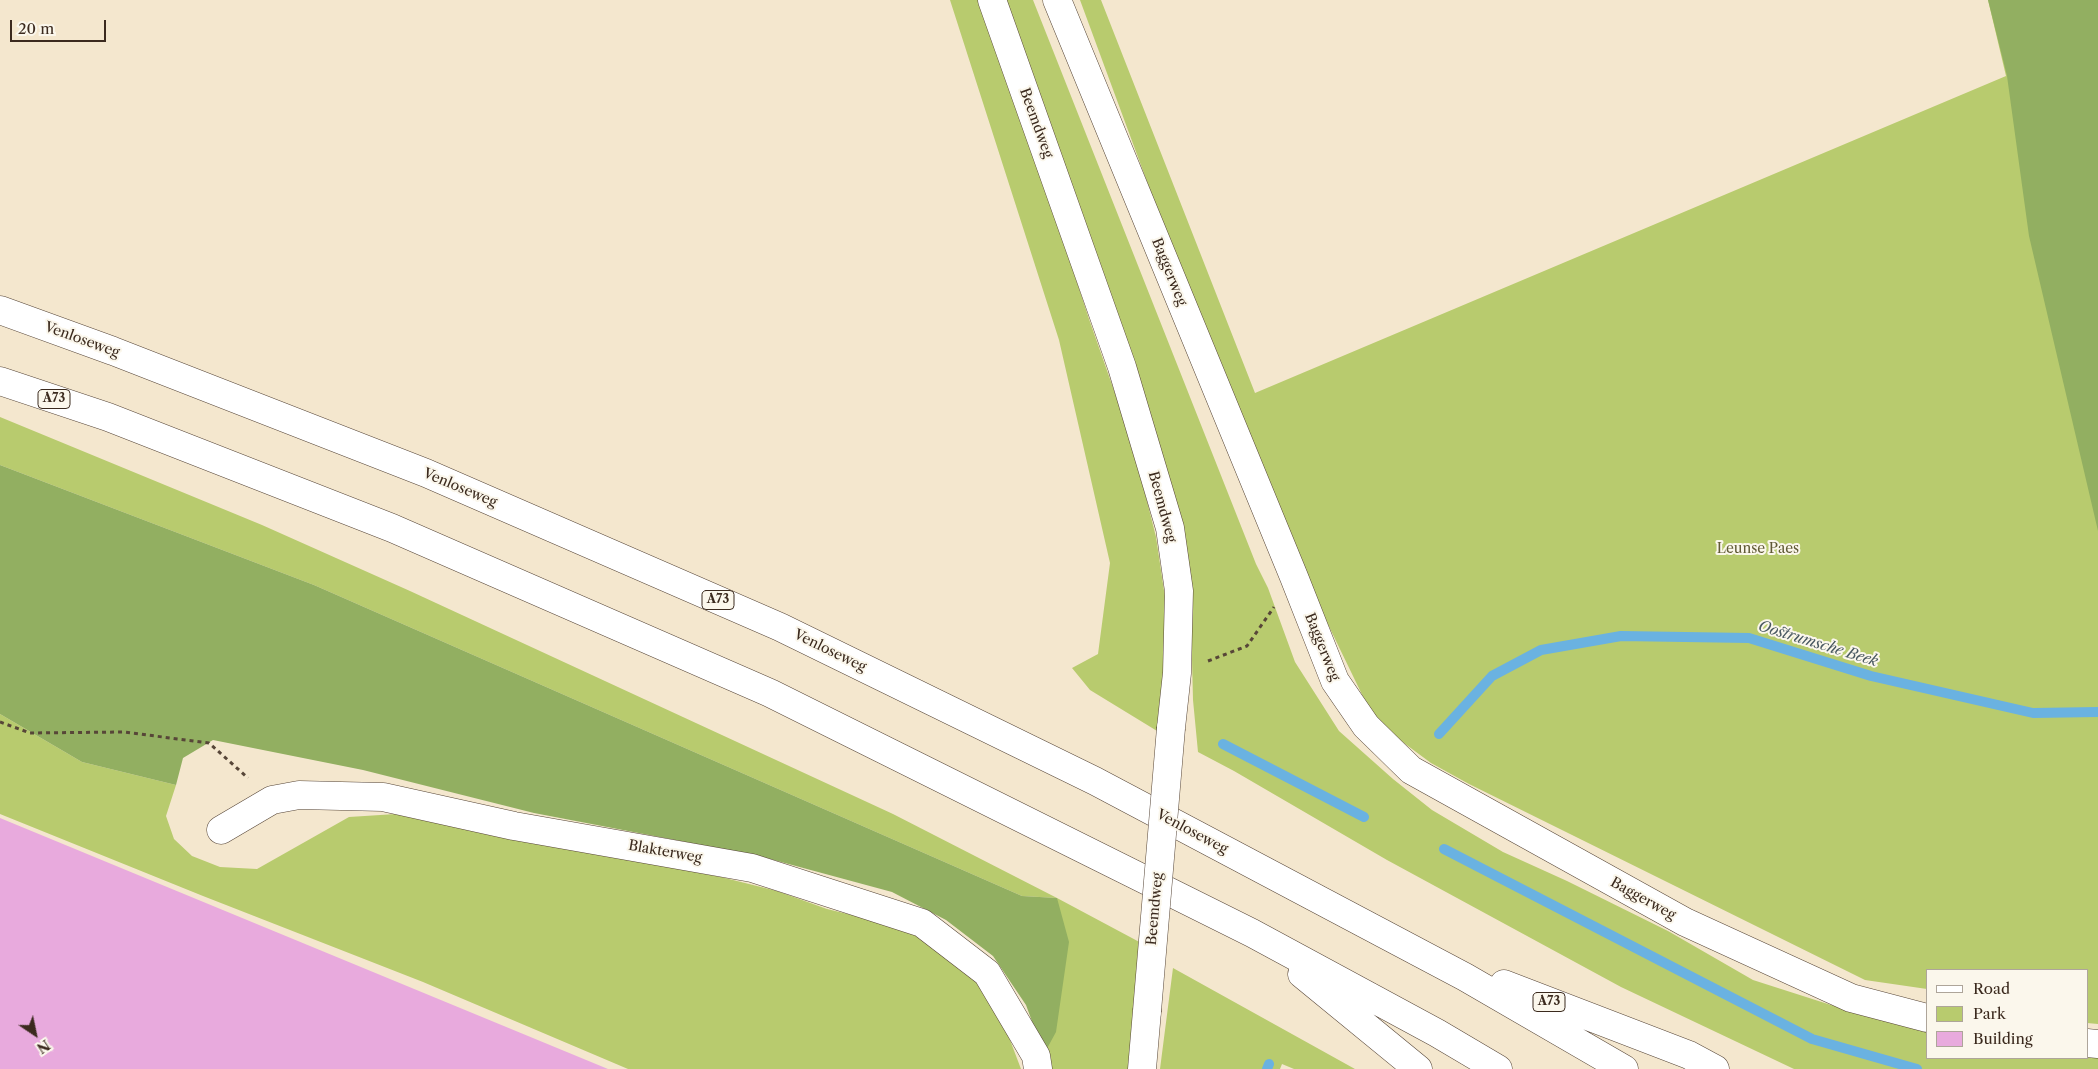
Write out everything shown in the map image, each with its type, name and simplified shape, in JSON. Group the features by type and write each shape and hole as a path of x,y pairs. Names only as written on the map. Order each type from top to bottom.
{"main road":[{"name":"Beemdweg","path":"992,0 1122,367 1170,528 1179,591 1178,673 1171,728 1142,1069"},
{"name":"Baggerweg","path":"1057,0 1335,681 1366,726 1411,770 1685,922 1850,998 1926,1018"},
{"name":"Venloseweg","path":"0,310 112,351 426,473 780,627 1095,781 1410,948 1624,1069"},
{"name":"A73","path":"0,380 108,417 392,528 770,693 1252,933 1437,1033 1498,1069"},
{"name":"Blakterweg","path":"221,830 272,800 299,795 383,797 514,826 752,868 922,923 987,973 1036,1056 1038,1069"},
{"name":"A73","path":"1252,933 1418,1069"},
{"name":"A73","path":"1410,948 1689,1056 1715,1069"}],"path":[{"path":"1178,673 1247,646 1294,577"},
{"path":"0,722 30,733 124,732 209,743 272,800"}],"green space":[{"path":"950,0 981,0 1020,106 1117,399 1143,485 1156,537 1165,597 1162,734 1090,690 1072,668 1098,654 1110,563 1059,340"},
{"path":"1005,0 1033,0 1256,564 1268,588 1295,662 1339,731 1393,779 1432,810 1503,852 1668,931 1753,980 1831,1005 1926,1028 1926,1059 2088,1059 2088,1057 2098,1058 2098,1069 1794,1069 1621,987 1387,860 1198,752 1193,700 1191,620"},
{"name":"Leunse Paes","path":"1080,0 1101,0 1255,393 2006,76 1988,0 2098,0 2098,1024 2088,1023 2088,969 1926,969 1926,989 1865,980 1469,784 1431,763 1385,729 1369,709 1305,577 1229,404"},
{"path":"1988,0 2098,0 2098,531 2029,236 2007,76"},
{"path":"0,417 262,525 410,591 893,814 1057,898 1022,896 314,585 0,465"},
{"path":"0,465 314,585 1022,896 1057,898 1069,942 1056,1032 1044,1054 1026,1005 993,956 946,920 892,892 759,856 534,813 363,770 213,740 183,758 176,785 82,762 0,714"},
{"path":"0,714 82,762 176,785 166,816 174,839 192,856 220,867 257,869 349,817 396,814 721,877 777,891 827,909 901,927 935,947 976,980 999,1011 1021,1069 628,1069 423,982 0,814"},
{"path":"1057,898 1145,945 1131,1069 1048,1069 1044,1054"},
{"path":"1173,968 1355,1069 1294,1069 1282,1064 1280,1069 1160,1069"}],"building":[{"path":"0,818 201,901 608,1069 0,1069"}],"waterway":[{"name":"Oostrumsche Beek","path":"1439,734 1492,676 1541,650 1621,636 1749,638 1871,676 2033,713 2098,712"},
{"path":"1223,744 1364,817"},
{"path":"1444,849 1812,1039 1917,1069"},
{"name":"Oostrumsche Beek","path":"1267,1069 1269,1064"}]}
